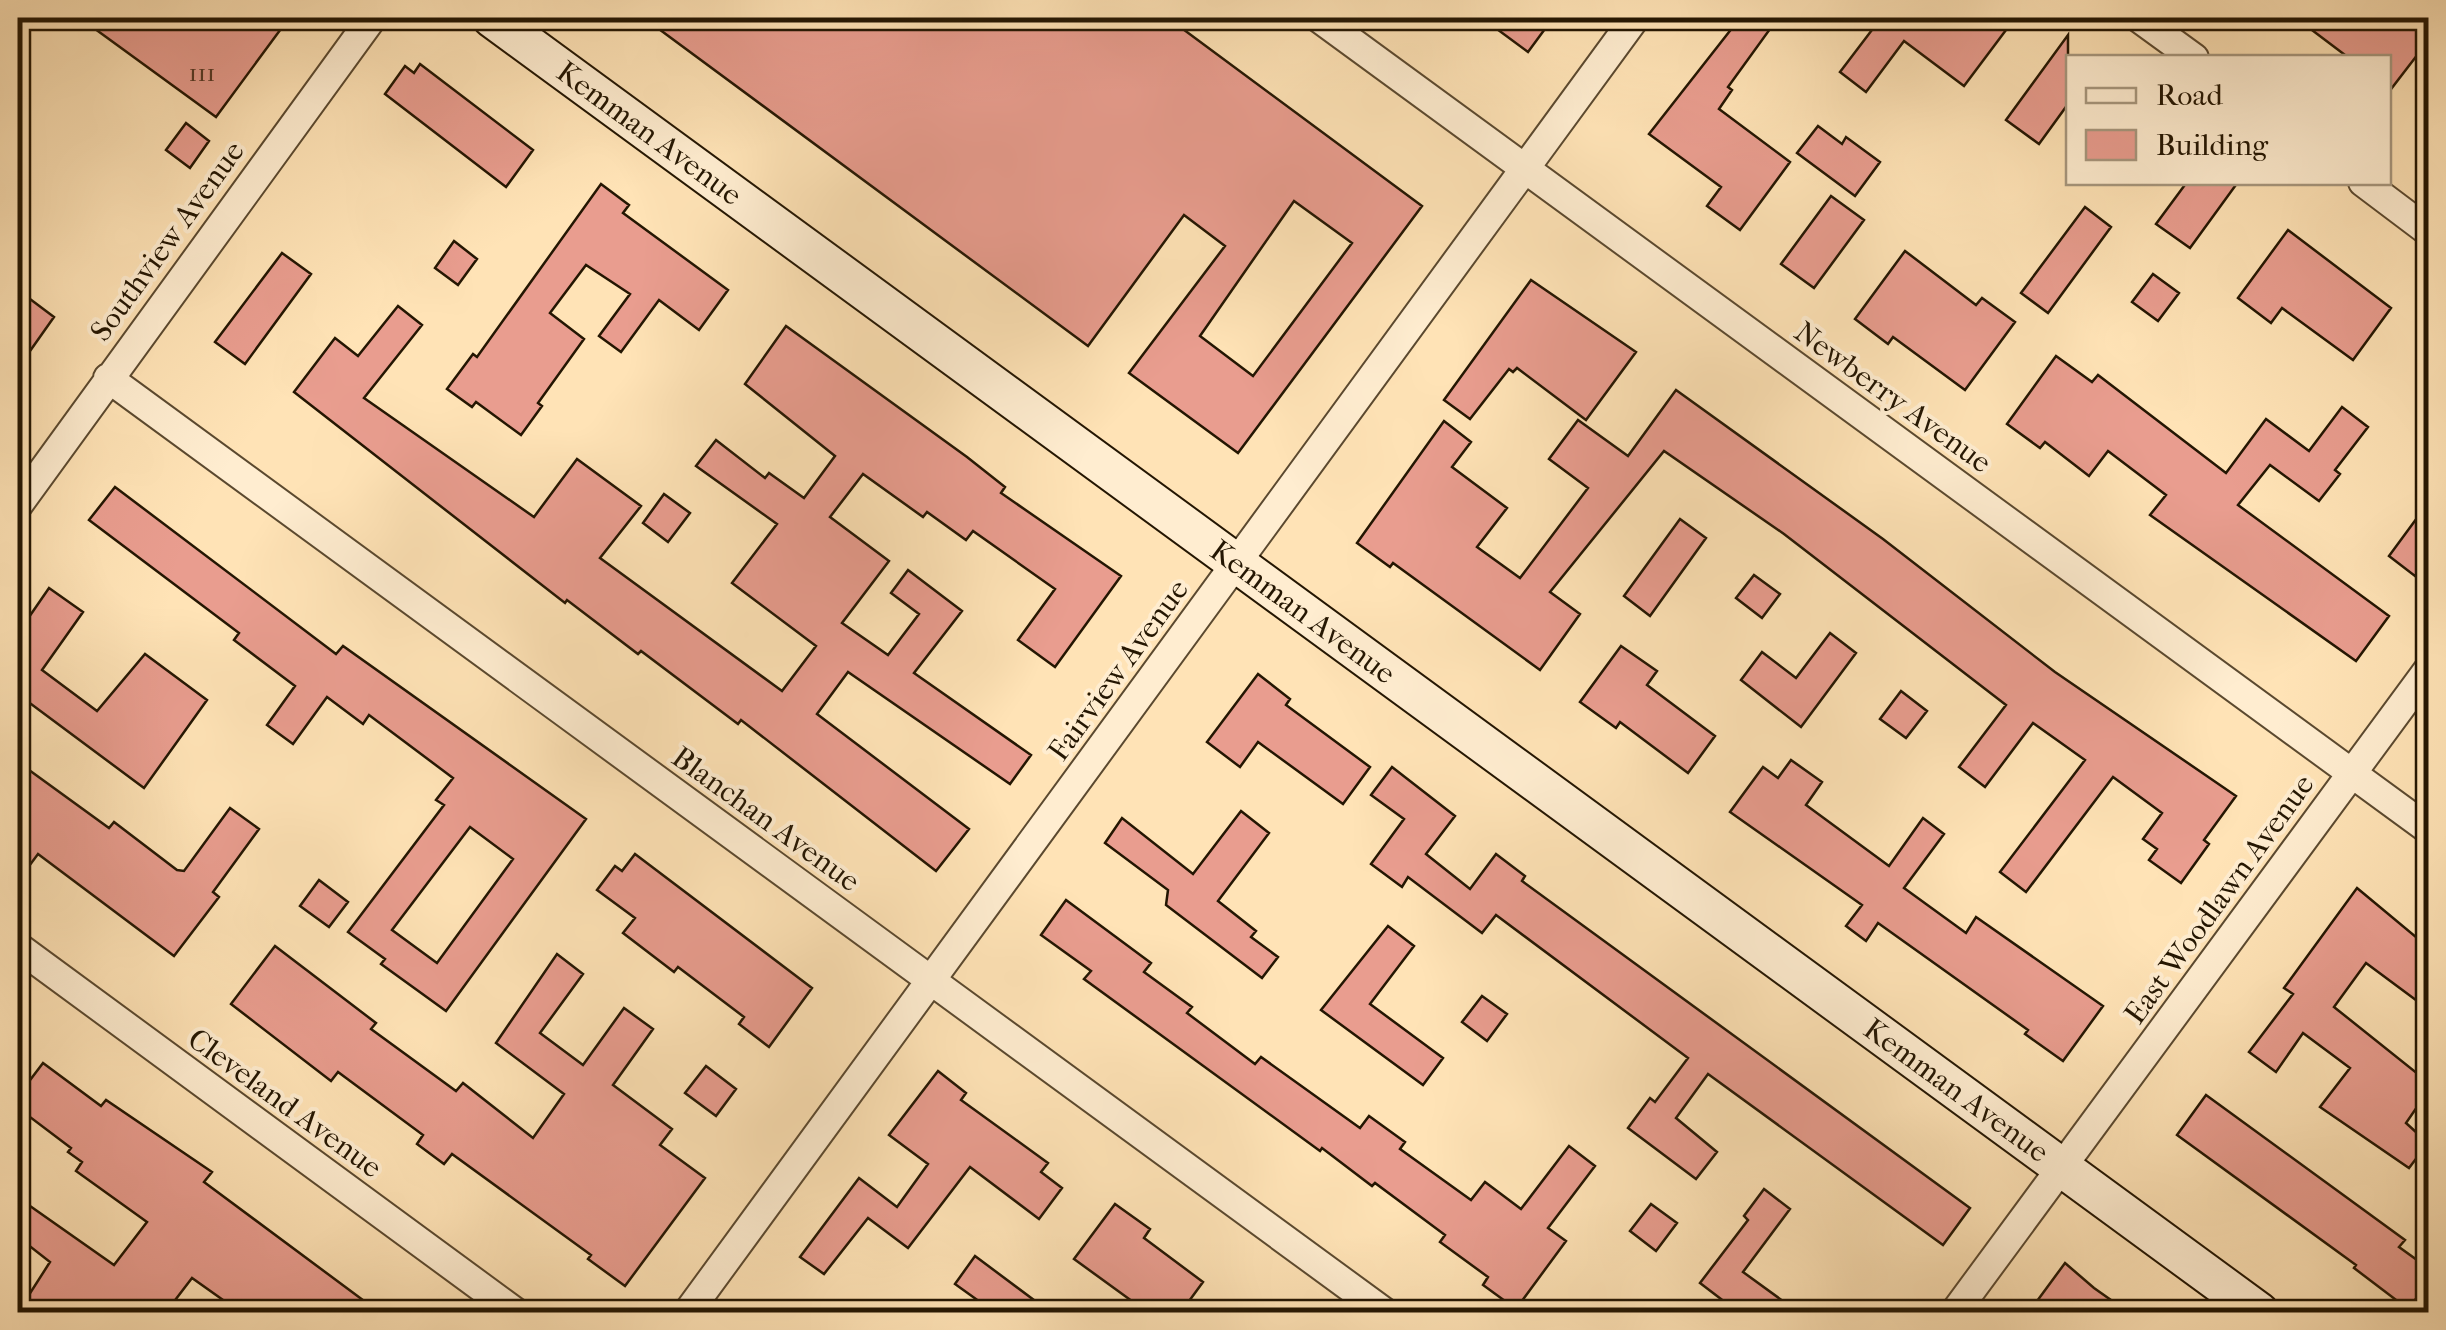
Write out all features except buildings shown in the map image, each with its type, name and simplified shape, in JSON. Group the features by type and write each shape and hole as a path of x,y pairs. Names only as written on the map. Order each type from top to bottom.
{"street":[{"name":"Southview Avenue","path":"18,505 372,18"},
{"name":"Kemman Avenue","path":"492,18 2258,1312"},
{"name":"Newberry Avenue","path":"1320,18 2428,829"},
{"name":"Fairview Avenue","path":"688,1312 1635,18"},
{"path":"2140,18 2190,55"},
{"path":"2368,185 2428,230"},
{"name":"Blanchan Avenue","path":"108,378 1384,1312"},
{"name":"East Woodlawn Avenue","path":"1956,1312 2428,670"},
{"name":"Cleveland Avenue","path":"18,947 514,1312"}]}
